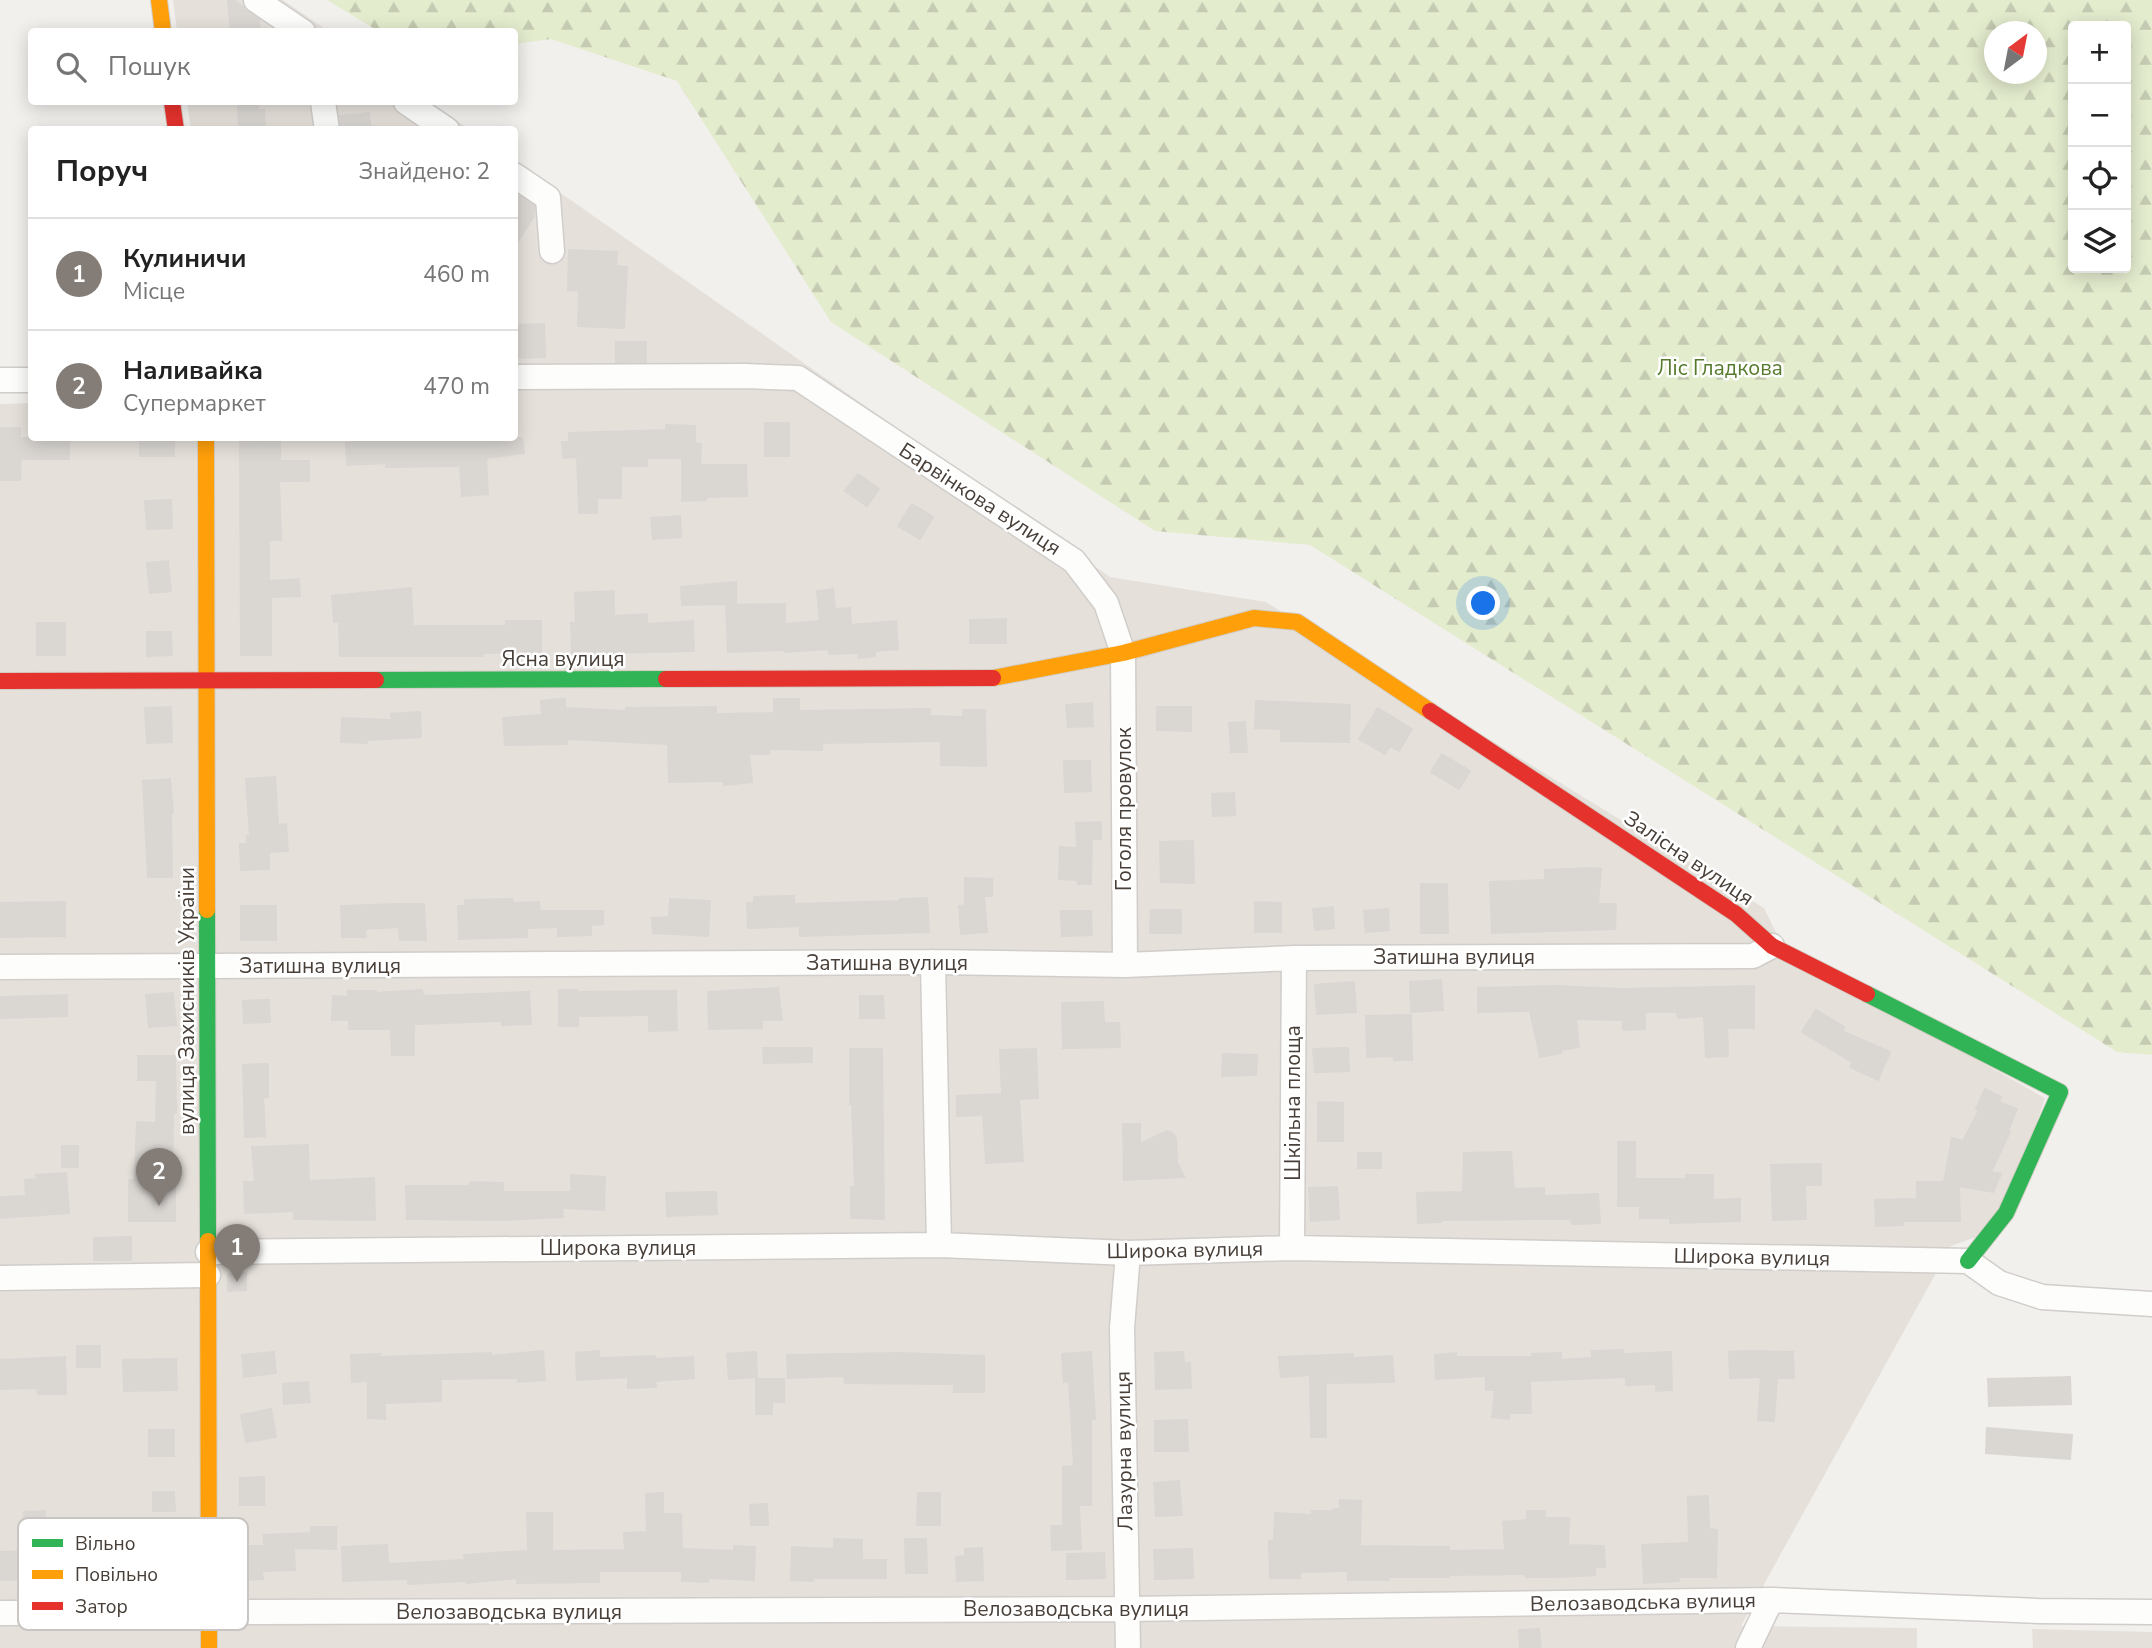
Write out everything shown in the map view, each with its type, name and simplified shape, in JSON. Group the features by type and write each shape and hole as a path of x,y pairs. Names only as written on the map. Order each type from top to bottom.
{"street":[{"path":"159,0 162,28"},
{"path":"257,0 297,28"},
{"path":"172,105 175,126"},
{"path":"323,105 326,126"},
{"path":"410,105 441,126"},
{"path":"518,178 548,198 552,251"},
{"name":"Барвінкова вулиця","path":"518,377 798,378 1074,561 1106,603 1123,653"},
{"path":"0,380 28,380"},
{"name":"вулиця Захисників України","path":"206,441 209,1518"},
{"name":"Залісна вулиця","path":"1123,653 1254,618 1297,622 1736,914 1772,946 2060,1092 2006,1213 1968,1261"},
{"name":"Ясна вулиця","path":"0,681 991,678 1123,653"},
{"name":"Гоголя провулок","path":"1123,653 1125,965"},
{"name":"Затишна вулиця","path":"0,967 933,962 1125,965 1294,958 1753,956 1772,946"},
{"name":"Шкільна площа","path":"1292,1248 1294,958"},
{"path":"933,962 939,1245"},
{"name":"Широка вулиця","path":"0,1279 208,1264 939,1245 1128,1253 1292,1248 1968,1261"},
{"name":"Лазурна вулиця","path":"1128,1253 1122,1328 1128,1648"},
{"path":"1968,1261 1999,1283 2042,1297 2152,1304"},
{"path":"1748,1648 1771,1600"},
{"name":"Велозаводська вулиця","path":"248,1613 1127,1609 1771,1600 2038,1611 2152,1612"},
{"name":"Велозаводська вулиця","path":"0,1613 18,1613"},
{"name":"вулиця Захисників України","path":"209,1630 209,1648"}],"shaded area":[{"path":"173,0 283,0 324,28 177,28"},
{"path":"187,105 433,105 465,126 191,126"},
{"path":"518,163 1110,577 1266,602 1764,908 1786,953 2045,1098 2001,1228 1951,1246 1741,1626 1917,1628 1917,1648 0,1648 0,404 28,403 28,441 518,441"},
{"path":"2032,1629 2152,1632 2152,1648 2033,1648"}],"green space":[{"name":"Ліс Гладкова","path":"327,0 2152,0 2152,1055 2117,1052 1310,545 1155,531 831,322 677,81 551,39 518,44 518,28 373,28"}],"building":[{"path":"228,0 233,0 259,20 260,28 231,28"},
{"path":"238,105 258,105 258,110 264,110 265,126 239,126"},
{"path":"369,113 371,126 341,126 340,116"},
{"path":"518,196 534,206 534,216 518,241"},
{"path":"569,250 617,252 616,266 627,267 624,328 578,326 579,291 568,290"},
{"path":"544,324 545,357 518,358 518,325"},
{"path":"616,342 646,342 646,362 616,362"},
{"path":"765,423 789,423 789,456 765,456"},
{"path":"666,425 695,426 695,443 701,444 700,465 746,465 747,496 706,497 706,500 682,501 682,458 647,458 647,466 621,466 621,498 597,498 597,513 579,513 577,457 563,458 562,442 569,442 569,433 666,430"},
{"path":"0,428 20,428 20,438 28,438 28,441 69,441 69,459 21,459 20,480 0,480"},
{"path":"518,438 522,438 524,453 486,458 488,494 462,496 460,466 386,467 386,463 347,465 346,443 518,441"},
{"path":"140,441 174,441 174,456 140,456"},
{"path":"240,441 280,441 280,461 309,461 309,481 279,481 281,540 269,540 269,581 299,579 300,596 271,597 271,655 241,655"},
{"path":"858,474 879,489 867,506 845,491"},
{"path":"171,500 172,528 147,529 145,501"},
{"path":"912,504 933,517 920,539 898,526"},
{"path":"680,516 681,537 653,539 651,518"},
{"path":"168,561 171,591 150,593 147,563"},
{"path":"736,582 736,604 682,605 681,587"},
{"path":"411,588 413,626 506,626 506,621 541,621 541,652 483,653 483,656 340,656 339,622 334,622 332,596"},
{"path":"833,589 835,609 850,608 851,625 896,621 898,649 875,651 875,656 859,658 858,653 829,654 829,649 728,652 726,605 785,604 785,624 820,621 817,591"},
{"path":"614,591 614,616 647,614 647,624 693,621 694,651 572,654 571,623 576,623 575,593"},
{"path":"1006,619 1006,643 970,643 970,620"},
{"path":"37,623 65,623 65,655 37,655"},
{"path":"147,632 171,632 172,655 147,656"},
{"path":"565,699 565,708 626,711 626,708 716,707 716,714 774,713 774,699 799,699 799,711 930,709 930,716 963,717 963,710 985,710 986,766 941,765 941,741 822,743 822,750 769,749 769,754 749,754 752,782 724,785 724,781 669,782 668,744 567,739 567,744 505,745 503,718 542,715 541,701"},
{"path":"1256,701 1350,705 1349,742 1281,741 1281,729 1255,728"},
{"path":"1092,703 1093,726 1068,727 1066,705"},
{"path":"171,707 172,742 147,743 145,708"},
{"path":"1157,707 1191,707 1191,731 1157,730"},
{"path":"1378,708 1412,729 1399,751 1390,746 1385,754 1359,739"},
{"path":"420,712 421,737 367,740 367,743 341,742 342,718 392,720 391,714"},
{"path":"1245,722 1247,752 1231,752 1229,723"},
{"path":"1442,754 1470,771 1459,789 1431,772"},
{"path":"1064,761 1090,761 1091,791 1065,792"},
{"path":"275,777 278,825 286,824 288,851 269,852 269,869 241,870 240,844 247,844 247,836 250,836 246,779"},
{"path":"170,779 173,813 172,877 148,877 143,781"},
{"path":"1234,793 1235,815 1213,816 1212,794"},
{"path":"1101,822 1101,839 1092,839 1091,884 1059,879 1060,847 1077,848 1076,823"},
{"path":"1193,841 1194,883 1161,882 1160,842"},
{"path":"1601,869 1598,904 1616,904 1615,929 1492,933 1490,882 1545,880 1545,870"},
{"path":"965,878 992,879 992,896 984,896 987,932 961,934 959,906 965,905"},
{"path":"1421,884 1447,884 1448,933 1421,933"},
{"path":"794,896 794,904 927,898 929,932 800,936 800,926 748,928 747,903 754,903 754,897"},
{"path":"512,899 513,903 539,902 540,911 603,911 603,924 591,925 591,935 558,936 558,927 527,928 527,937 459,939 458,906 465,906 465,900"},
{"path":"670,899 710,901 708,936 653,933 652,918 669,917"},
{"path":"65,902 65,936 0,937 0,903"},
{"path":"1255,902 1281,903 1281,932 1255,932"},
{"path":"424,904 426,940 400,940 399,927 365,929 366,937 342,937 341,906"},
{"path":"241,906 276,906 276,940 241,940"},
{"path":"1333,907 1334,928 1315,930 1313,909"},
{"path":"1388,909 1389,930 1366,932 1364,911"},
{"path":"1151,910 1181,910 1181,933 1150,933"},
{"path":"1061,911 1091,911 1092,935 1062,936"},
{"path":"1441,980 1443,1010 1411,1012 1410,982"},
{"path":"1354,982 1356,1012 1317,1014 1315,985"},
{"path":"1556,986 1622,989 1754,986 1754,1028 1727,1028 1728,1056 1706,1057 1704,1016 1678,1018 1677,1012 1645,1012 1645,1029 1623,1030 1623,1020 1576,1019 1579,1047 1540,1057 1530,1011 1478,1012 1478,988"},
{"path":"778,988 782,1020 762,1020 762,1028 709,1029 708,992"},
{"path":"422,990 423,996 529,992 531,1024 502,1025 502,1021 414,1024 414,1055 392,1055 391,1029 349,1029 349,1020 332,1020 333,996 348,997 348,991 376,993"},
{"path":"559,990 676,991 677,1030 649,1031 649,1015 578,1016 578,1026 559,1026"},
{"path":"173,993 176,1025 149,1027 146,995"},
{"path":"67,995 67,1016 0,1018 0,997"},
{"path":"860,996 883,996 884,1018 860,1018"},
{"path":"269,1000 270,1022 244,1023 243,1001"},
{"path":"1103,1002 1104,1023 1119,1023 1120,1047 1063,1048 1062,1003"},
{"path":"1816,1010 1844,1027 1842,1031 1890,1052 1878,1080 1850,1067 1852,1062 1802,1032"},
{"path":"1411,1015 1412,1060 1394,1060 1394,1056 1367,1057 1366,1016"},
{"path":"763,1048 812,1048 812,1062 764,1063"},
{"path":"1348,1048 1349,1071 1315,1072 1313,1049"},
{"path":"850,1049 882,1049 884,1219 851,1218 851,1187 855,1187"},
{"path":"1036,1049 1038,1098 1019,1099 1023,1161 986,1163 983,1115 957,1116 957,1096 1002,1094 1000,1050"},
{"path":"1223,1054 1257,1055 1256,1075 1222,1076"},
{"path":"138,1056 175,1056 176,1113 173,1113 172,1180 175,1180 175,1221 129,1221 129,1180 135,1180 137,1122 156,1123 157,1080 138,1080"},
{"path":"268,1064 268,1097 263,1097 265,1136 245,1137 243,1065"},
{"path":"1985,1089 2001,1097 1999,1102 2017,1109 2008,1131 2010,1132 1991,1172 2001,1174 1993,1192 1959,1186 1960,1221 1903,1221 1903,1225 1876,1226 1875,1200 1917,1199 1917,1182 1944,1182 1952,1138 1963,1141 1979,1110 1976,1109"},
{"path":"1318,1102 1343,1103 1343,1141 1318,1141"},
{"path":"1123,1124 1140,1124 1140,1144 1167,1131 1172,1133 1176,1138 1177,1162 1184,1177 1124,1180"},
{"path":"1618,1142 1635,1142 1635,1179 1686,1179 1686,1175 1713,1175 1713,1200 1740,1199 1740,1221 1670,1223 1670,1218 1640,1218 1640,1206 1618,1206"},
{"path":"308,1145 309,1181 374,1178 375,1220 294,1219 294,1211 245,1213 244,1182 255,1182 252,1147"},
{"path":"62,1146 78,1146 78,1167 62,1167"},
{"path":"1511,1152 1514,1189 1544,1188 1544,1196 1598,1194 1600,1223 1572,1224 1571,1219 1440,1220 1441,1222 1418,1223 1417,1193 1463,1192 1464,1153"},
{"path":"1358,1153 1381,1153 1381,1168 1358,1168"},
{"path":"1821,1164 1821,1185 1805,1185 1806,1219 1773,1220 1771,1165"},
{"path":"66,1173 69,1213 0,1218 0,1197 26,1196 25,1180 37,1179 36,1175"},
{"path":"571,1175 605,1177 604,1210 562,1208 563,1217 503,1220 407,1219 406,1186 503,1183 503,1192 571,1192"},
{"path":"1337,1187 1339,1219 1311,1221 1309,1188"},
{"path":"716,1192 717,1214 667,1216 666,1193"},
{"path":"131,1237 131,1260 94,1260 94,1238"},
{"path":"246,1273 246,1290 228,1291 228,1274"},
{"path":"77,1346 100,1346 100,1367 77,1367"},
{"path":"1623,1350 1623,1354 1671,1352 1672,1390 1656,1391 1656,1384 1626,1385 1626,1377 1530,1381 1531,1413 1510,1413 1509,1419 1492,1417 1495,1390 1486,1390 1486,1376 1436,1379 1435,1355 1456,1353 1456,1357 1532,1357 1532,1354 1561,1353 1561,1360 1592,1358 1592,1351"},
{"path":"543,1351 545,1380 518,1382 518,1378 441,1379 441,1401 385,1403 385,1419 368,1418 368,1381 352,1382 351,1355 380,1354 380,1357 491,1353 491,1356"},
{"path":"599,1351 599,1358 693,1357 694,1378 655,1381 656,1387 628,1388 628,1377 577,1380 576,1353"},
{"path":"274,1352 276,1373 244,1377 242,1355"},
{"path":"756,1352 757,1377 729,1379 727,1354"},
{"path":"1091,1352 1095,1419 1091,1419 1091,1505 1079,1505 1081,1549 1052,1550 1051,1526 1063,1526 1063,1467 1074,1466 1069,1381 1064,1382 1062,1354"},
{"path":"1183,1352 1184,1363 1190,1363 1191,1388 1156,1389 1155,1353"},
{"path":"1729,1352 1793,1352 1794,1378 1777,1378 1774,1421 1758,1420 1761,1377 1730,1378"},
{"path":"899,1353 984,1356 984,1392 954,1392 954,1384 845,1383 844,1376 788,1378 787,1355"},
{"path":"1353,1354 1353,1358 1392,1356 1394,1382 1326,1383 1326,1437 1311,1437 1310,1375 1281,1377 1279,1357"},
{"path":"65,1357 66,1394 38,1394 37,1388 0,1389 0,1360"},
{"path":"176,1359 177,1390 124,1391 123,1360"},
{"path":"2070,1377 2071,1404 1989,1406 1988,1379"},
{"path":"756,1379 784,1379 784,1402 772,1402 772,1414 756,1414"},
{"path":"308,1382 310,1402 284,1404 283,1384"},
{"path":"271,1409 276,1437 246,1442 241,1415"},
{"path":"1187,1420 1188,1451 1155,1451 1155,1421"},
{"path":"1987,1428 2072,1435 2070,1459 1986,1453"},
{"path":"149,1430 174,1430 174,1456 149,1456"},
{"path":"264,1477 264,1505 240,1505 240,1478"},
{"path":"1179,1481 1182,1515 1156,1516 1154,1483"},
{"path":"153,1492 174,1492 175,1511 153,1511"},
{"path":"663,1493 663,1514 681,1514 682,1549 734,1551 734,1546 755,1547 754,1580 708,1578 708,1582 682,1581 682,1571 599,1571 599,1582 517,1583 517,1578 467,1583 408,1584 408,1579 343,1581 342,1547 387,1545 388,1564 465,1560 464,1555 528,1551 527,1513 552,1513 552,1551 625,1550 624,1533 647,1532 646,1494"},
{"path":"918,1493 940,1493 940,1525 917,1525"},
{"path":"1708,1496 1709,1529 1717,1530 1716,1577 1678,1577 1679,1581 1644,1583 1642,1545 1689,1543 1688,1497"},
{"path":"1340,1500 1361,1501 1360,1546 1449,1547 1449,1551 1505,1550 1503,1522 1527,1520 1527,1511 1545,1511 1545,1518 1569,1518 1568,1545 1604,1546 1605,1567 1595,1567 1595,1575 1556,1577 1526,1577 1526,1574 1449,1575 1348,1580 1348,1571 1300,1572 1300,1578 1270,1578 1269,1541 1274,1541 1275,1513 1312,1515 1312,1511 1333,1511 1340,1509"},
{"path":"767,1504 768,1525 751,1525 750,1505"},
{"path":"45,1511 45,1518 24,1518 24,1512"},
{"path":"311,1527 336,1527 336,1549 294,1548 295,1570 262,1571 263,1579 248,1580 248,1546 264,1546 264,1535 311,1533"},
{"path":"834,1539 862,1540 862,1560 886,1560 886,1578 791,1580 792,1547 834,1549"},
{"path":"905,1539 926,1539 927,1573 906,1573"},
{"path":"982,1548 983,1580 957,1581 956,1557 965,1556 965,1549"},
{"path":"1192,1549 1193,1578 1155,1579 1154,1550"},
{"path":"18,1551 18,1580 0,1580 0,1552"},
{"path":"1104,1553 1105,1578 1067,1579 1067,1554"},
{"path":"1539,1629 1541,1648 1520,1648 1519,1630"}],"traffic: fast":[{"path":"376,680 666,679"},
{"path":"207,910 208,1241"},
{"path":"1867,994 2060,1092 2006,1213 1968,1261"}],"traffic: slow":[{"path":"159,0 162,28"},
{"path":"206,441 207,910"},
{"path":"993,678 1123,653 1254,618 1297,622 1430,711"},
{"path":"208,1241 209,1518"},
{"path":"209,1630 209,1648"}],"traffic: jam":[{"path":"172,105 175,126"},
{"path":"666,679 993,678"},
{"path":"0,681 376,680"},
{"path":"1430,711 1736,914 1772,946 1867,994"}],"place":[{"name":"Наливайка","path":"159,1206"},
{"name":"Кулиничи","path":"237,1282"}]}
